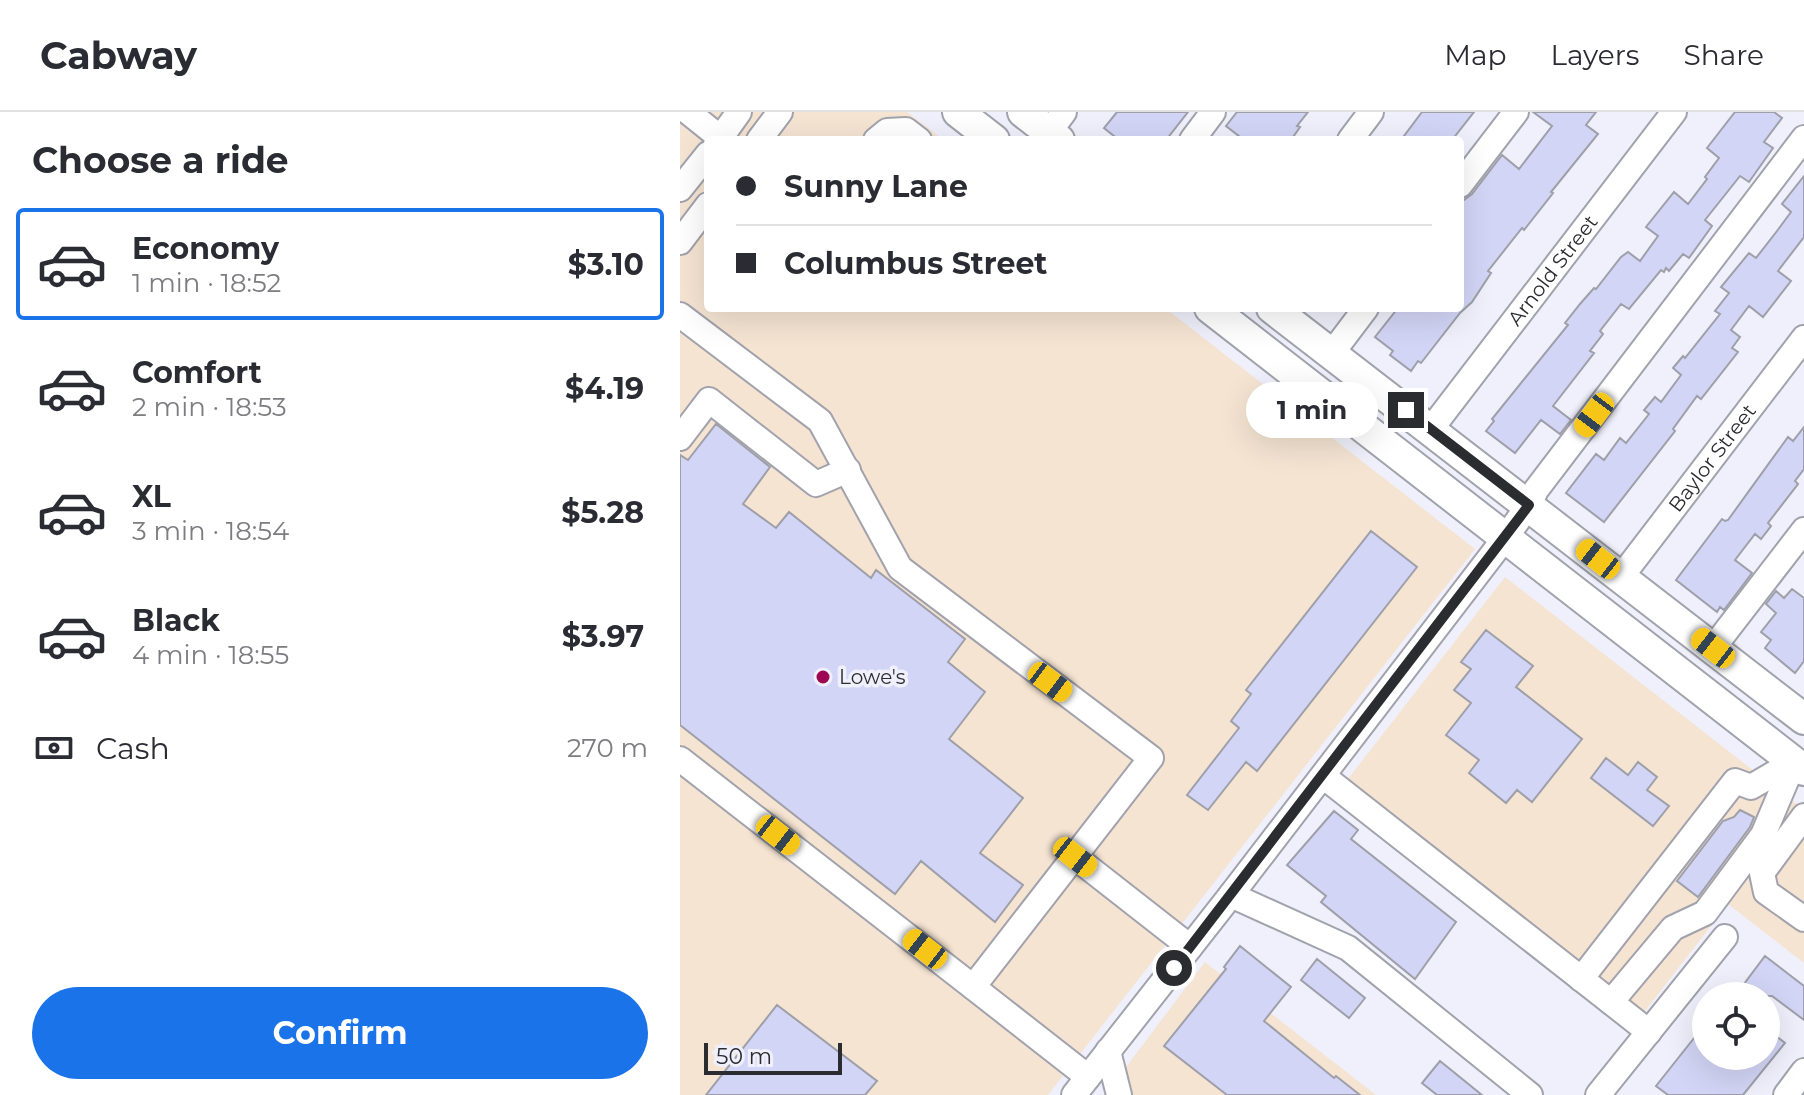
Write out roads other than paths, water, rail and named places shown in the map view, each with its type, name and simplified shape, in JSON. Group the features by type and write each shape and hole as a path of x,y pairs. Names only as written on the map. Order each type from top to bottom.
{"main road":[{"path":"958,112 989,136"},
{"path":"1023,112 1053,131"},
{"path":"1220,312 1505,538 1801,760"},
{"path":"1277,312 1804,719"}],"street":[{"path":"688,112 711,136"},
{"path":"723,136 739,112"},
{"path":"761,136 780,112"},
{"path":"1195,136 1213,112"},
{"path":"1353,136 1371,112"},
{"path":"1464,180 1516,112"},
{"name":"Arnold Street","path":"1431,429 1674,112"},
{"path":"881,136 887,131 906,130 914,136"},
{"path":"680,759 973,987 1081,1086 1505,538 1536,490 1804,138"},
{"path":"680,189 704,160"},
{"path":"680,242 704,210"},
{"path":"1332,353 1363,312"},
{"path":"680,315 820,421 900,568 1151,758 973,987"},
{"name":"Baylor Street","path":"1621,577 1804,338"},
{"path":"680,438 709,400 816,484 848,470"},
{"path":"1713,648 1804,530"},
{"path":"1751,787 1801,760"},
{"path":"1611,1002 1673,928 1705,913 1763,835 1774,805 1801,760"},
{"path":"1323,776 1649,1032"},
{"path":"1581,979 1735,781 1751,787 1774,805"},
{"path":"1804,816 1762,873 1766,892 1804,919"},
{"path":"1075,857 1190,947"},
{"path":"1231,895 1348,948 1530,1095"},
{"path":"1598,1095 1725,937"},
{"path":"1108,1051 1119,1095"},
{"path":"1786,1095 1804,1071"}],"place":[{"name":"Lowe's","path":"823,677"}]}
